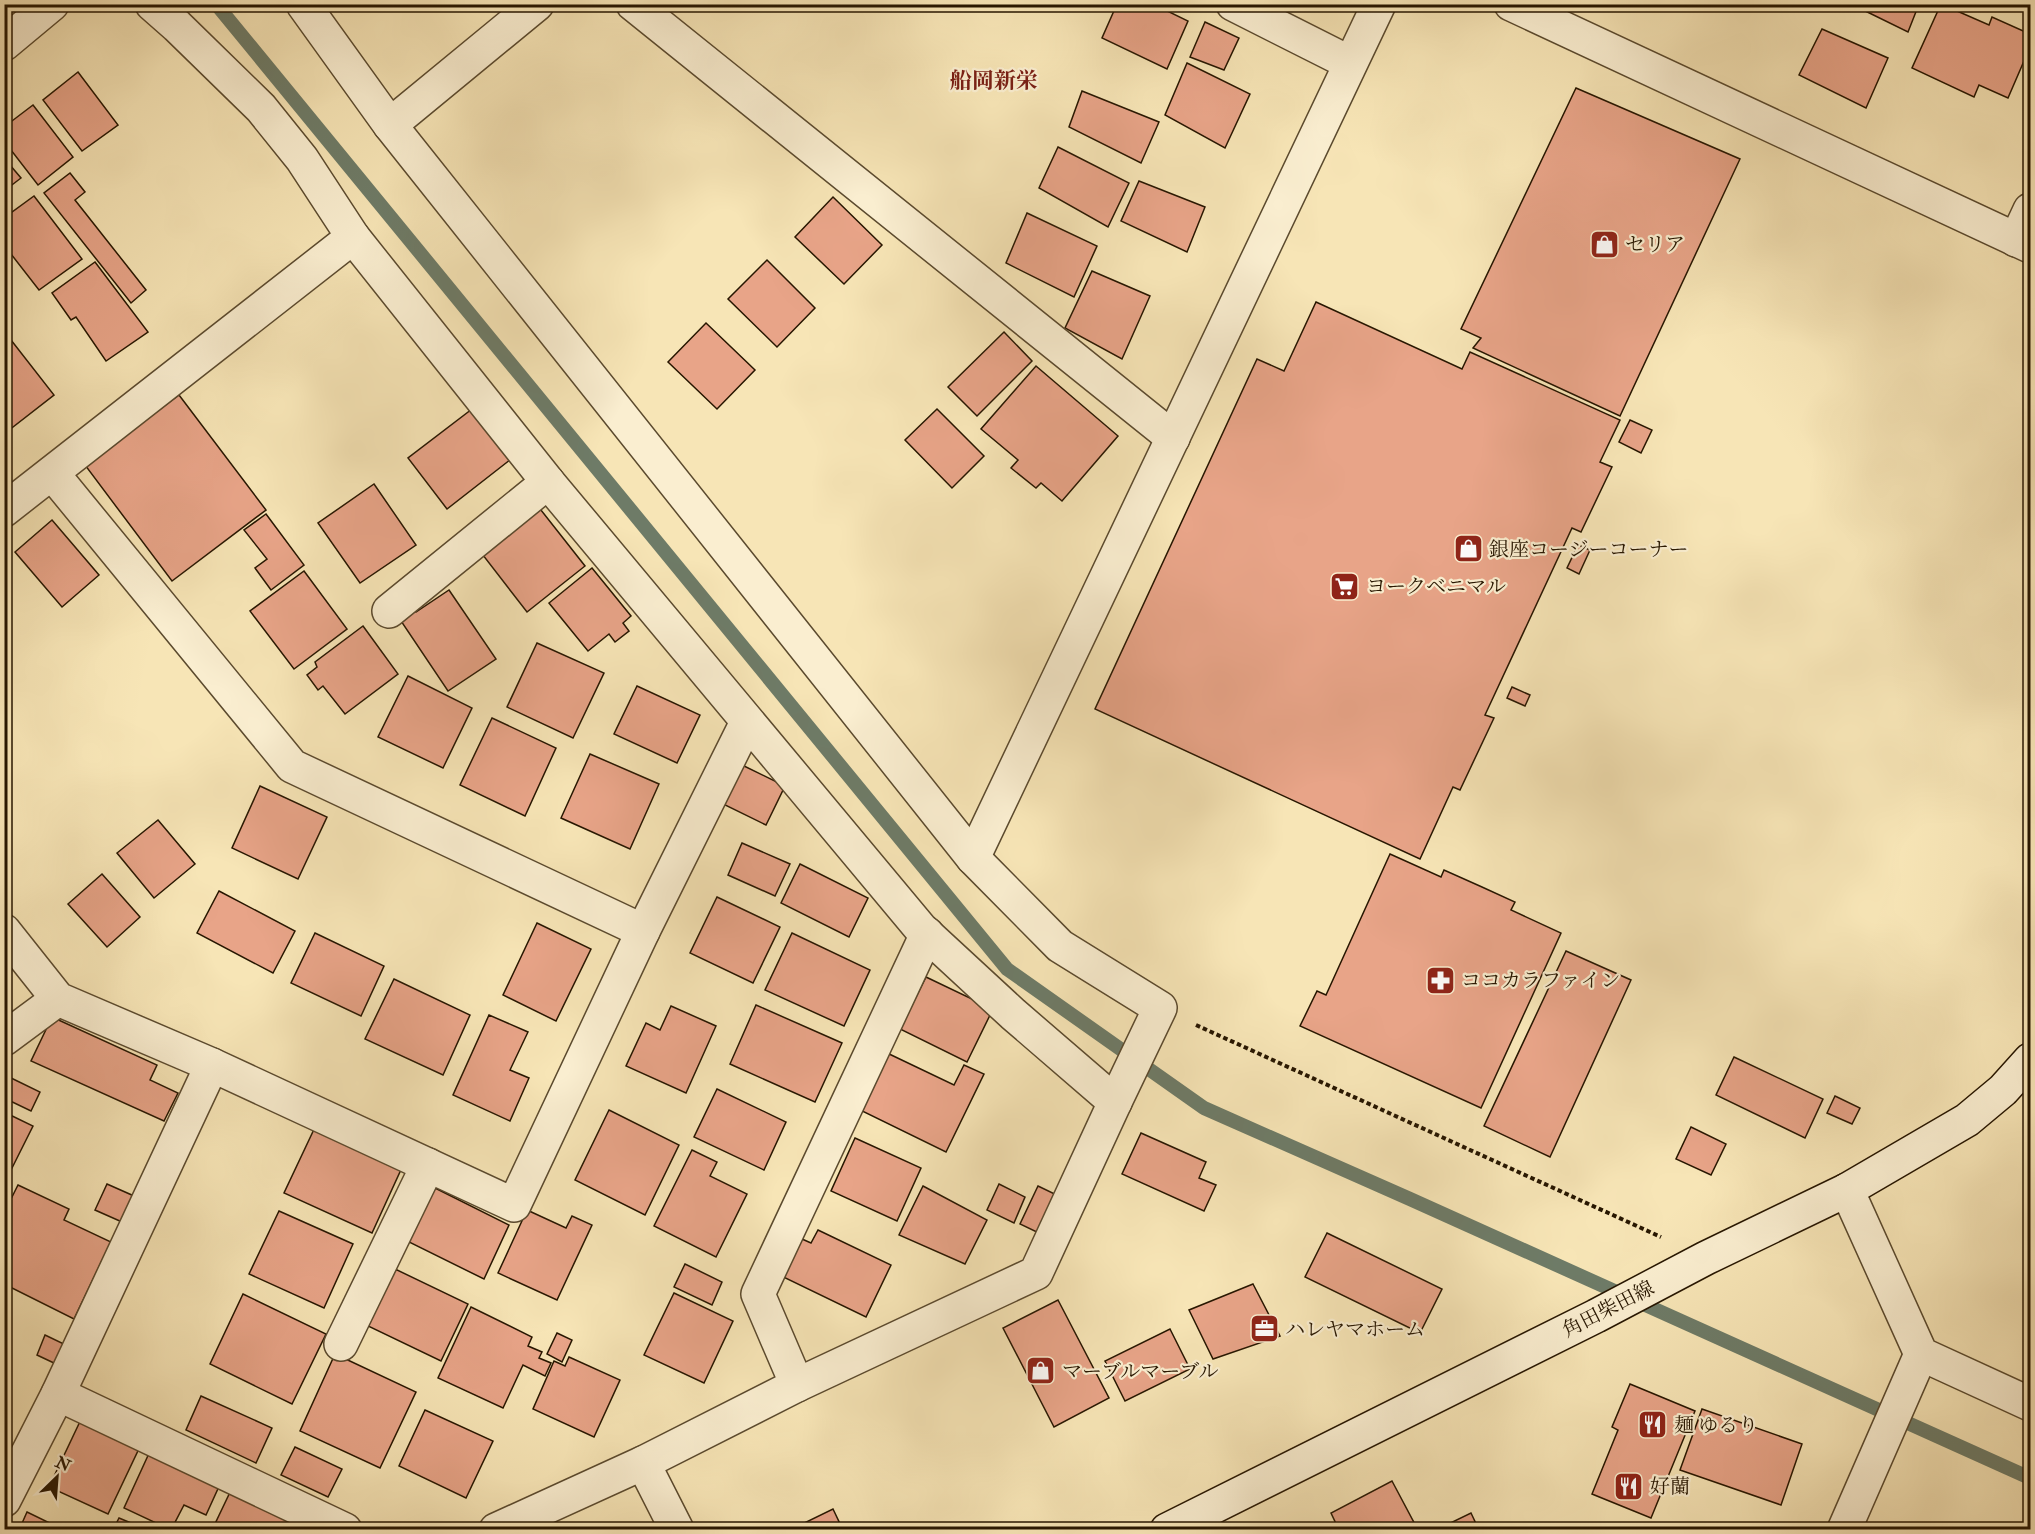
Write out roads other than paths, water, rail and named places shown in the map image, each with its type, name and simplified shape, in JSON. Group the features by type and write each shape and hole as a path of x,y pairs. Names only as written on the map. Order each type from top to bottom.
{"street":[{"path":"4,44 52,4"},
{"path":"152,4 261,108 302,159 353,237 548,482 927,934 1013,1014 1119,1094"},
{"path":"303,4 390,125 973,858 1060,946 1156,1017 1036,1273 796,1385 644,1463 496,1530"},
{"path":"390,125 537,4"},
{"path":"633,4 1173,438"},
{"path":"1233,4 1350,63"},
{"path":"973,858 1379,4"},
{"path":"1511,4 2024,243 2031,210"},
{"path":"4,510 353,237"},
{"path":"52,473 292,766 643,930"},
{"path":"389,611 548,482"},
{"path":"4,931 58,999 212,1065 514,1205 643,930 747,722"},
{"path":"796,1385 758,1294 927,934"},
{"path":"4,1039 58,999"},
{"name":"角田柴田線","path":"1167,1530 1596,1316 1706,1258 1846,1190 1967,1120 2003,1090 2031,1060"},
{"path":"5,1499 58,1394 212,1065"},
{"path":"341,1344 428,1165"},
{"path":"1846,1190 1921,1354 2031,1404"},
{"path":"1844,1530 1921,1354"},
{"path":"58,1394 345,1530"},
{"path":"644,1463 677,1530"}],"waterway":[{"path":"216,4 1007,969 1204,1108 2030,1478"}],"place":[{"name":"セリア","path":"1604,244"},
{"name":"銀座コージーコーナー","path":"1468,549"},
{"name":"ヨークベニマル","path":"1345,586"},
{"name":"ココカラファイン","path":"1440,980"},
{"name":"ハレヤマホーム","path":"1264,1329"},
{"name":"マーブルマーブル","path":"1041,1371"},
{"name":"麺 ゆるり","path":"1653,1425"},
{"name":"好蘭","path":"1629,1486"}],"district":[{"name":"船岡新栄","path":"994,81"}]}
